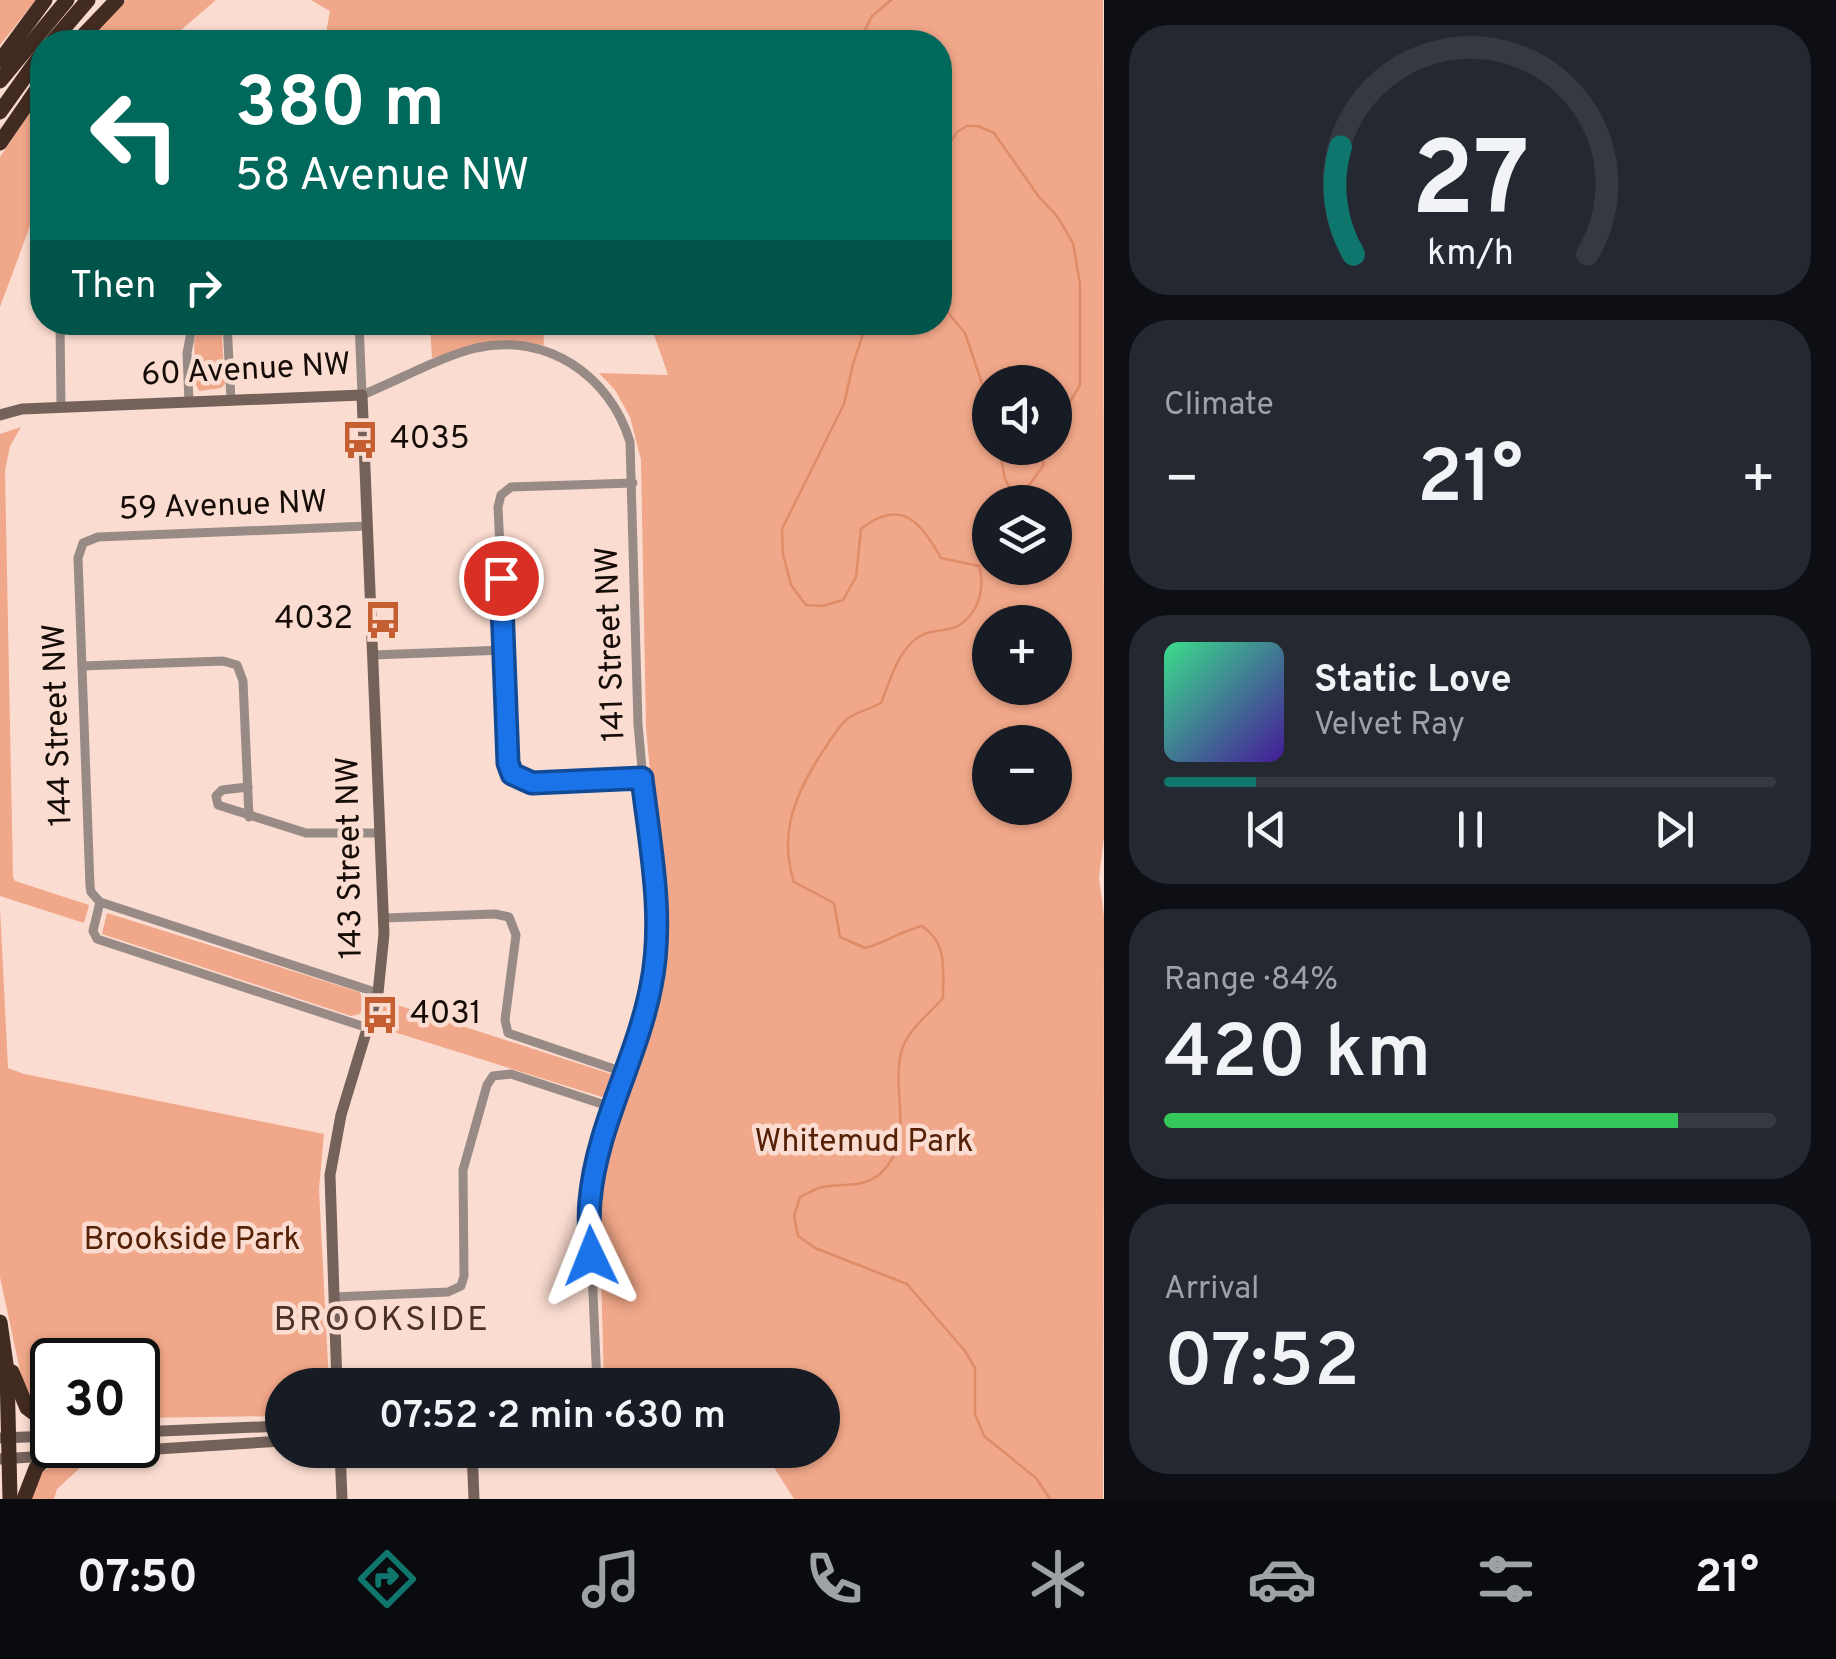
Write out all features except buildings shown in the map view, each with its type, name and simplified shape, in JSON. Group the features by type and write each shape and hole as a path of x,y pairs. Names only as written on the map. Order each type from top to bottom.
{"highway":[{"path":"0,62 45,0"},
{"path":"42,30 66,0"},
{"path":"62,30 88,0"},
{"path":"88,30 117,0"},
{"path":"0,81 30,44"},
{"path":"0,112 30,70"},
{"path":"0,143 30,99"},
{"path":"0,1322 23,1402 30,1410"},
{"path":"6,1352 5,1459 10,1499"},
{"path":"24,1499 36,1468"}],"street":[{"path":"60,335 62,407"},
{"path":"189,402 187,353 190,335"},
{"path":"228,335 231,401"},
{"name":"143 Street NW","path":"337,1368 330,1212 332,1160 345,1099 378,993 384,918 360,335"},
{"name":"60 Avenue NW","path":"0,415 22,409 362,395 466,351 504,345 529,347 560,357 596,382"},
{"name":"141 Street NW","path":"596,382 623,422 632,450 642,778 657,936 649,998 598,1160 590,1203 597,1368"},
{"path":"633,483 516,487 504,492 498,507 508,763 515,777 532,783 642,778"},
{"name":"59 Avenue NW","path":"83,544 98,537 368,526"},
{"name":"144 Street NW","path":"83,544 78,558 90,886 100,902"},
{"path":"373,655 504,650"},
{"path":"82,666 224,661 237,666 243,682 249,816"},
{"path":"248,787 224,789 216,799 222,808 306,833 380,833"},
{"path":"368,1028 96,938 93,933 100,902 378,993"},
{"path":"384,918 495,914 509,918 516,935 506,1020 508,1033 626,1073"},
{"path":"334,1297 448,1292 461,1286 464,1160 487,1085 497,1074 511,1074 614,1108"},
{"path":"160,1431 265,1427"},
{"path":"5,1438 30,1437"},
{"path":"160,1449 265,1442"},
{"path":"5,1459 30,1458"},
{"path":"341,1468 342,1499"},
{"path":"473,1468 474,1499"}],"green space":[{"path":"0,0 36,0 0,45"},
{"path":"126,0 216,0 181,30 98,30"},
{"name":"Whitemud Park","path":"311,0 1103,0 1104,837 1099,878 1104,916 1103,1499 794,1499 774,1468 840,1468 840,1368 604,1368 599,1196 608,1150 659,992 665,933 646,728 641,460 630,417 615,390 599,373 668,375 654,335 952,335 952,30 327,30 330,11"},
{"path":"30,113 30,226 0,307 0,157"},
{"path":"196,335 222,335 225,384 221,388 199,391"},
{"path":"431,335 544,335 544,345 497,341 432,358"},
{"path":"21,427 10,446 5,471 13,877 15,881 89,905 84,923 0,896 0,434"},
{"name":"Brookside Park","path":"0,908 8,1068 324,1134 319,1189 328,1368 265,1368 265,1416 160,1418 160,1338 30,1338 30,1400 25,1394 0,1277"},
{"path":"107,913 359,992 365,999 360,1014 351,1016 102,934"},
{"path":"385,1001 611,1074 610,1095 602,1097 378,1027"},
{"path":"50,1468 80,1468 57,1489 54,1499 27,1499 40,1475"}],"waterway":[{"path":"865,30 872,16 891,0"},
{"path":"952,140 967,126 994,133 1073,243 1080,284 1080,385 1072,398"},
{"path":"952,317 965,333 976,365"},
{"path":"863,335 844,404 782,529 791,585 806,605 823,606 843,600 856,577 861,529 888,515 899,515 926,534 941,558 979,566 981,589 977,605 961,624 922,635 907,648 881,703 854,715 840,727 805,782 792,814 788,847 794,882 834,903 840,937 865,948 922,926 940,949 943,977 943,998 913,1030 901,1053 900,1131 891,1160 881,1173 867,1181 822,1187 800,1197 794,1216 798,1236 815,1248 907,1284 975,1368 975,1414 984,1436 1036,1478 1050,1499"},
{"path":"1002,465 1011,490 1025,491 1043,465"}],"place":[{"name":"4035","path":"360,440"},
{"name":"4032","path":"383,620"},
{"name":"4031","path":"380,1015"}],"district":[{"name":"BROOKSIDE","path":"382,1321"}],"route":[{"path":"501,578 508,763 512,774 518,780 532,783 642,778 656,910 656,959 645,1014 595,1170 590,1203 591,1256"}]}
